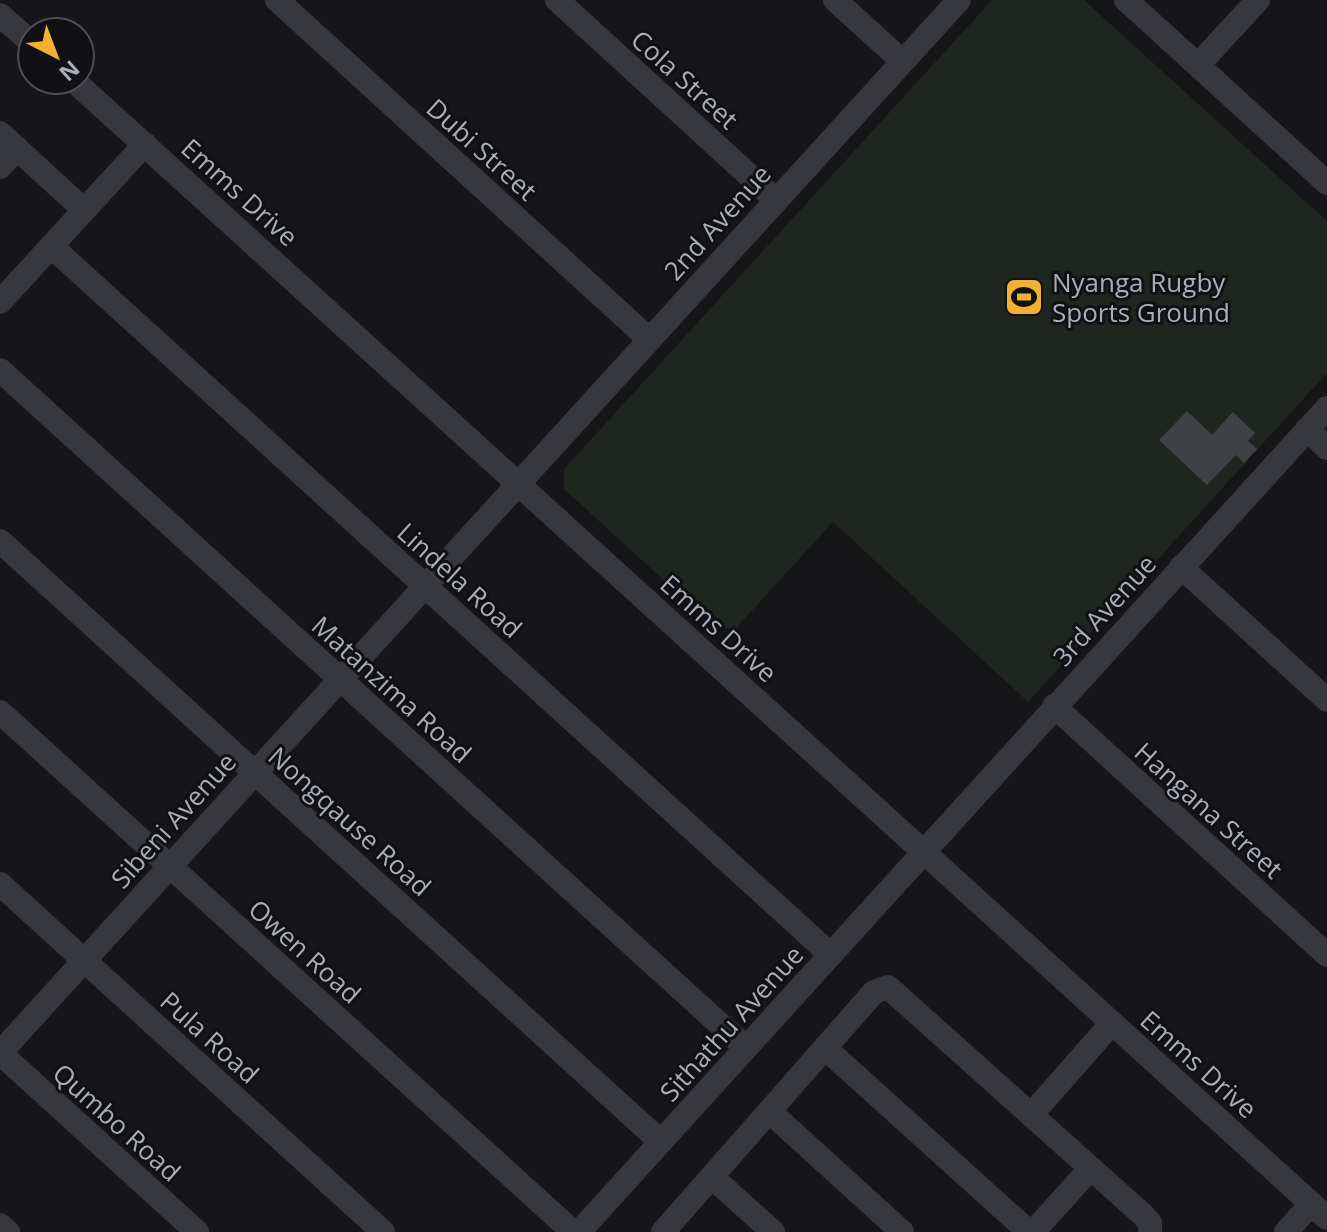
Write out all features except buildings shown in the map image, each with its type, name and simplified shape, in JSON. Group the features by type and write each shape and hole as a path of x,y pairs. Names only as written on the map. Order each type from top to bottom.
{"street":[{"name":"Dubi Street","path":"277,0 649,339"},
{"name":"Cola Street","path":"557,0 776,200"},
{"path":"835,0 902,61"},
{"name":"2nd Avenue","path":"517,483 959,0"},
{"path":"1126,0 1327,183"},
{"path":"1198,65 1258,0"},
{"name":"Emms Drive","path":"91,96 1319,1211"},
{"path":"0,167 8,141 84,210"},
{"path":"0,302 145,144"},
{"name":"Lindela Road","path":"51,246 831,955"},
{"name":"Matanzima Road","path":"0,370 746,1048"},
{"name":"3rd Avenue","path":"924,852 1327,408"},
{"path":"1307,429 1327,448"},
{"name":"Sibeni Avenue","path":"0,1053 517,483"},
{"name":"Nongqause Road","path":"0,541 661,1142"},
{"path":"1181,567 1327,700"},
{"name":"Hangana Street","path":"1054,706 1327,955"},
{"name":"Owen Road","path":"0,712 576,1232"},
{"name":"Sithathu Avenue","path":"576,1232 924,852"},
{"name":"Pula Road","path":"0,884 383,1232"},
{"path":"663,1232 874,992 891,988 1143,1215 1150,1223 1150,1232"},
{"path":"1031,1115 1112,1023"},
{"path":"825,1048 1031,1232 1091,1168"},
{"name":"Qumbo Road","path":"0,1053 197,1232"},
{"path":"770,1112 902,1232"},
{"path":"712,1177 773,1232"},
{"path":"1286,1232 1319,1211"},
{"path":"0,1225 8,1232"}],"shaded area":[{"name":"Nyanga Rugby Sports Ground","path":"992,0 1084,0 1327,221 1327,373 1028,702 833,522 736,628 717,629 564,489 564,469"}],"place":[{"name":"Nyanga Rugby Sports Ground","path":"1024,297"}]}
